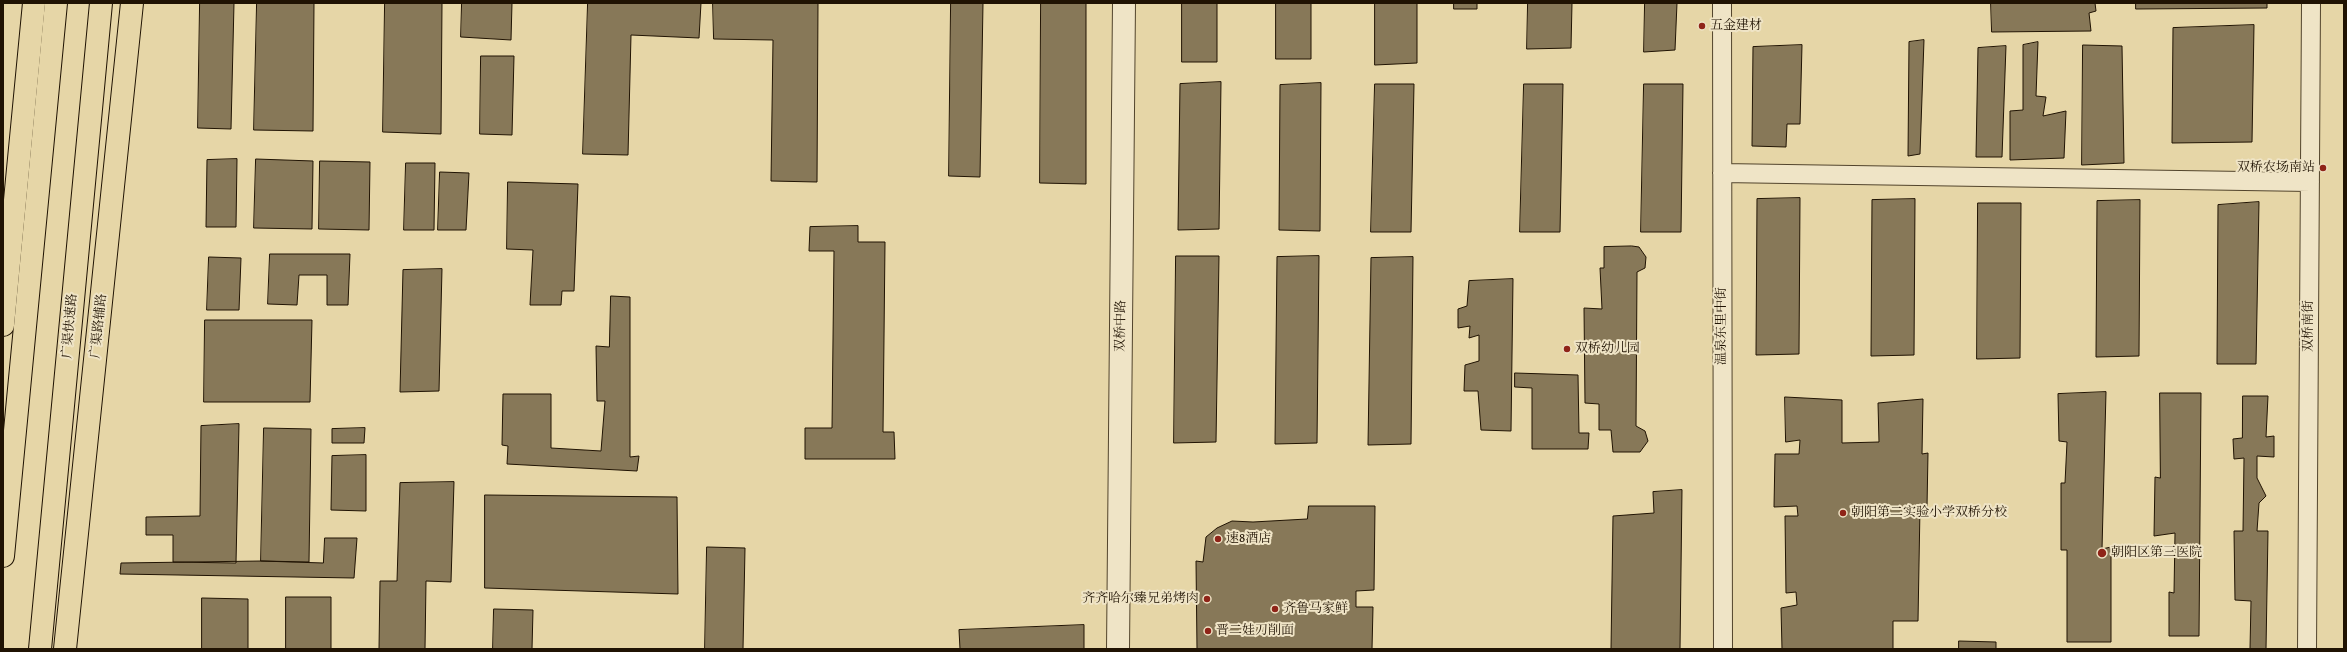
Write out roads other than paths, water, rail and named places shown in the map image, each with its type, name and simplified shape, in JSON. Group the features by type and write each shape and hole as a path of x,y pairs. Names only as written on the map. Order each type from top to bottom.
{"main road":[{"path":"3,325 34,3"},
{"path":"3,556 56,3"},
{"name":"广渠快速路","path":"40,649 101,3"},
{"name":"广渠路辅路","path":"65,649 132,3"}],"street":[{"name":"双桥中路","path":"1118,649 1124,3"},
{"name":"温泉东里中街","path":"1722,3 1723,649"},
{"name":"双桥南街","path":"2307,649 2311,3"},
{"path":"1722,173 2310,182"}],"place":[{"name":"五金建材","path":"1702,26"},
{"name":"双桥农场南站","path":"2323,168"},
{"name":"双桥幼儿园","path":"1567,349"},
{"name":"朝阳第二实验小学双桥分校","path":"1843,513"},
{"name":"速8酒店","path":"1218,539"},
{"name":"朝阳区第三医院","path":"2102,553"},
{"name":"齐齐哈尔臻兄弟烤肉","path":"1207,599"},
{"name":"齐鲁马家鲜","path":"1275,609"},
{"name":"晋二娃刀削面","path":"1208,631"}]}
